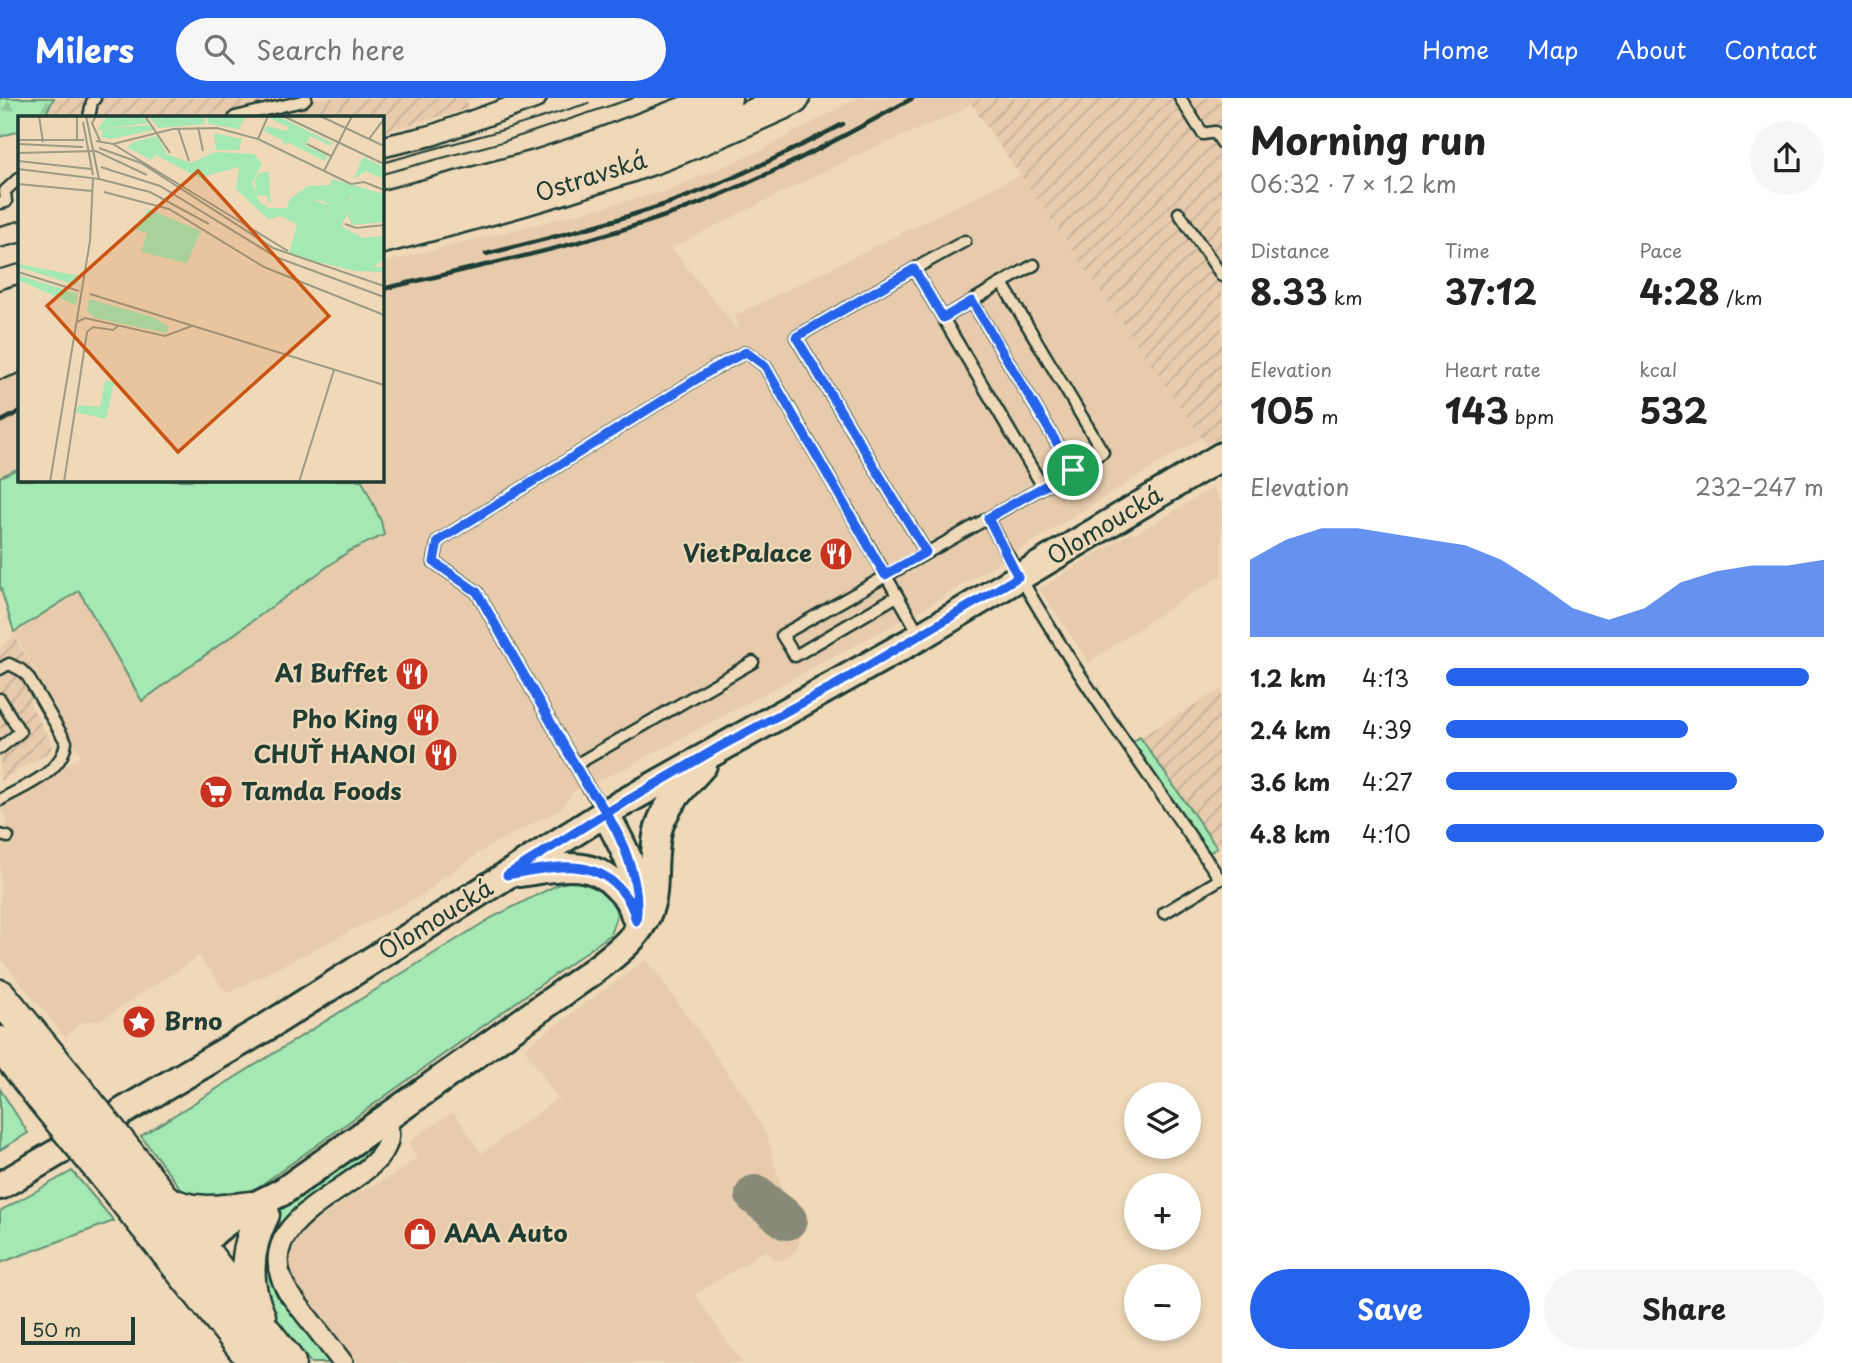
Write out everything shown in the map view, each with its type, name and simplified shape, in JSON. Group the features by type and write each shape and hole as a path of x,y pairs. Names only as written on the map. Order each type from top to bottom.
{"highway":[{"name":"Ostravská","path":"383,208 537,167 725,98"},
{"name":"Ostravská","path":"383,237 535,196 619,169 663,154 793,98"},
{"path":"0,291 18,286"},
{"path":"0,308 18,302"},
{"path":"0,337 18,330"},
{"path":"0,362 18,355"},
{"path":"0,996 202,1251 262,1350"},
{"path":"0,1043 195,1287 262,1350 289,1363"},
{"path":"163,1200 178,1207 207,1212 265,1204 250,1243 248,1279 262,1350"}],"main road":[{"name":"Olomoucká","path":"122,1112 265,1028 606,813 921,636 1222,456"},
{"path":"165,1252 185,1254 222,1247 265,1204 632,940 650,909 658,833 664,815 679,791 721,746"},
{"path":"606,813 623,846 635,881 638,907 636,921 627,940 611,957"},
{"path":"507,875 562,867 586,867 596,870 615,884 627,898 633,906 636,921"},
{"path":"0,1186 60,1151"},
{"path":"195,1287 202,1251"}],"street":[{"path":"383,147 433,135 531,99"},
{"path":"0,237 18,232"},
{"path":"344,1363 282,1282 279,1257 291,1227 383,1154 390,1140 390,1131 384,1118"}],"lane":[{"path":"89,116 95,98"},
{"path":"238,116 279,102 303,101 306,98"},
{"path":"1180,98 1203,134 1215,132 1222,143"},
{"path":"0,203 6,202 5,191 18,179"},
{"path":"1179,213 1222,276"},
{"path":"926,552 796,337 965,241"},
{"path":"943,318 1034,265"},
{"path":"914,269 1043,487"},
{"path":"897,596 795,656 782,635 1103,452 1002,284"},
{"path":"972,301 1073,470"},
{"path":"606,813 587,786 577,764 477,592 434,562 438,541 713,369 746,352 765,366 921,636"},
{"path":"988,518 1018,577 1056,637 1221,879 1164,913"},
{"path":"577,764 753,662"},
{"path":"0,669 9,664 28,677 66,742 65,752 59,763 0,800"},
{"path":"0,699 20,732 0,748"}],"shaded area":[{"path":"54,98 474,98 467,100 468,109 383,132 383,116 45,116"},
{"path":"858,98 981,98 951,116 863,152 671,248 738,330 736,315 1020,175 1202,437 928,606 622,770 574,791 561,809 491,845 442,878 426,893 227,993 199,956 101,1020 82,1022 65,1037 0,958 0,830 9,824 0,807 81,756 14,632 79,591 142,700 349,551 368,545 381,521 362,481 383,481 383,263 664,192 760,151"},
{"path":"981,98 1222,98 1222,436 1207,445 971,104"},
{"path":"18,368 18,468 0,477 0,376"},
{"path":"1213,488 1222,504 1222,575 1089,662 1039,589 1132,532 1134,535"},
{"path":"14,635 41,684 32,689 30,704 52,743 51,751 0,781 0,649"},
{"path":"1222,689 1222,845 1217,848 1140,737"},
{"path":"647,959 746,1099 767,1136 784,1197 800,1238 798,1247 789,1258 777,1261 766,1250 695,1295 742,1363 358,1363 297,1286 290,1267 290,1257 297,1239 304,1230 355,1194 409,1164 417,1157 410,1146 411,1140 453,1112 482,1153 557,1099 570,1116 524,1048"}],"green space":[{"path":"0,98 54,98 45,116 18,116 18,131 0,137"},
{"path":"18,468 18,481 362,481 381,521 384,535 349,551 142,701 79,591 14,632 0,586 0,477"},
{"path":"1140,737 1217,848 1208,853 1130,744"},
{"path":"583,879 609,891 617,914 610,935 257,1188 232,1197 186,1196 141,1136 491,918 559,884"},
{"path":"0,1089 28,1133 0,1150"},
{"path":"363,1148 369,1151 369,1157 290,1215 276,1231 271,1246 268,1264 273,1287 331,1363 311,1363 277,1320 258,1290 271,1216"},
{"path":"72,1171 114,1221 0,1263 0,1211"}],"taxiway":[{"path":"755,1195 787,1220"}],"tram line":[{"path":"383,174 502,142 633,98"},
{"path":"383,163 589,103"},
{"path":"0,269 18,264"}],"railway":[{"path":"383,289 566,245 674,213 796,160 913,98"},
{"path":"486,254 672,202 759,166 843,124"},
{"path":"0,422 18,413"}],"place":[{"name":"VietPalace","path":"836,554"},
{"name":"A1 Buffet","path":"412,674"},
{"name":"Pho King","path":"423,720"},
{"name":"CHUŤ HANOI","path":"441,755"},
{"name":"Tamda Foods","path":"216,792"},
{"name":"Brno","path":"139,1022"},
{"name":"AAA Auto","path":"420,1234"}],"route":[{"path":"1073,470 972,301 943,318 914,269 796,337 926,552 885,575 765,366 746,352 713,369 438,541 434,562 477,592 577,764 587,786 606,813 623,846 635,881 638,907 636,921 633,906 627,898 615,884 596,870 586,867 562,867 507,875 606,813 721,746 832,687 1018,577 988,518 1073,470"}]}
